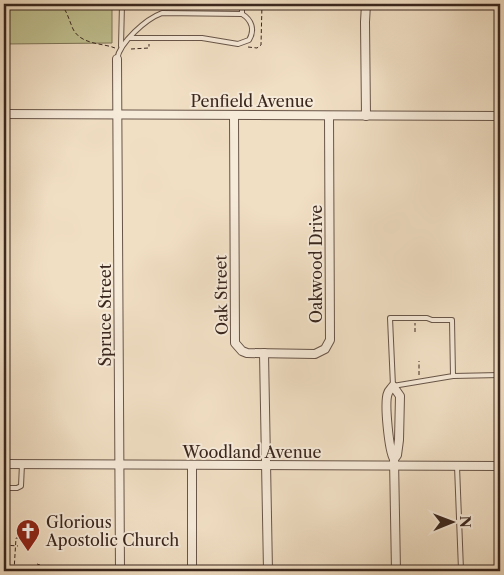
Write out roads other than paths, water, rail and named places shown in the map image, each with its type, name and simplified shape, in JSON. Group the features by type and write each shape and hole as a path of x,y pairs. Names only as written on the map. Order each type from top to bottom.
{"street":[{"path":"366,4 366,116"},
{"name":"Spruce Street","path":"117,59 120,571"},
{"name":"Penfield Avenue","path":"4,114 500,116"},
{"name":"Oak Street","path":"234,115 234,338 235,343 242,351 264,354"},
{"name":"Oakwood Drive","path":"264,354 315,354 321,352 330,340 329,116"},
{"path":"264,354 268,571"},
{"path":"394,462 399,440 400,396 393,386 388,393 388,412 390,448 394,462 396,571"},
{"name":"Woodland Avenue","path":"4,464 266,465 394,462 458,466 500,466"},
{"path":"192,465 192,571"}],"lane":[{"path":"117,59 121,46 122,4"},
{"path":"242,4 242,14"},
{"path":"121,46 129,38 162,13 242,14 249,20 252,30 249,40 238,44 202,38 129,38"},
{"path":"453,376 452,320 390,318 393,386 453,376 500,375"},
{"path":"4,488 17,488 21,486 22,464"},
{"path":"458,466 461,570"},
{"path":"4,560 4,571"}],"place":[{"name":"Glorious Apostolic Church","path":"28,552"}]}
